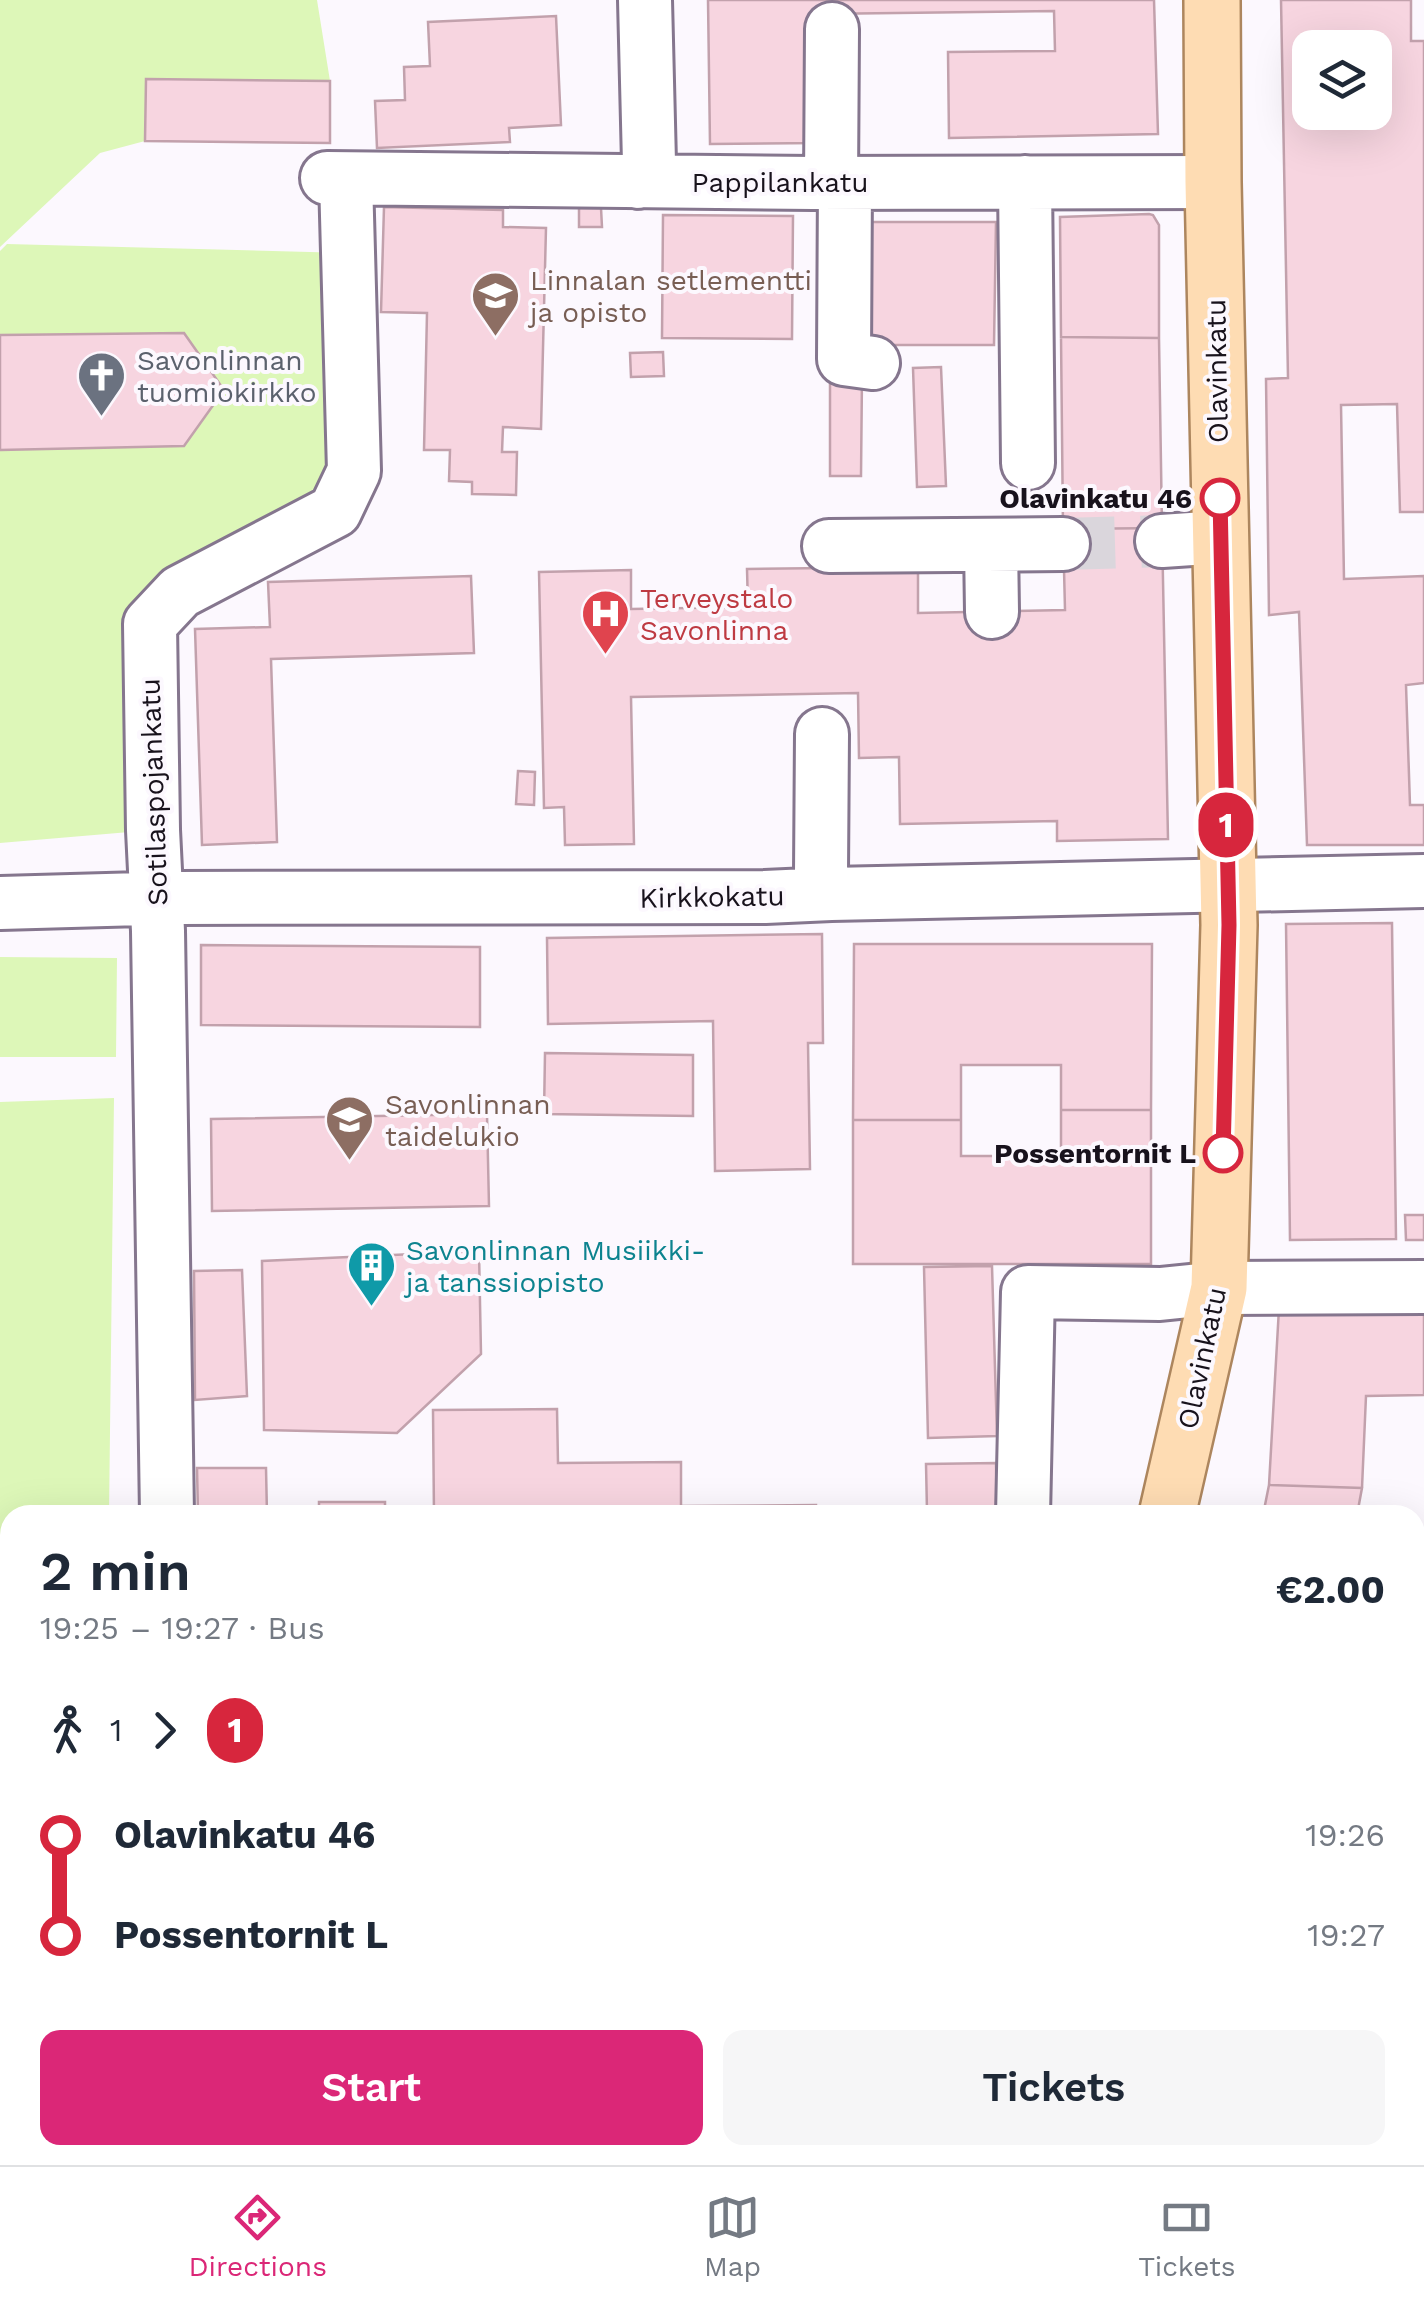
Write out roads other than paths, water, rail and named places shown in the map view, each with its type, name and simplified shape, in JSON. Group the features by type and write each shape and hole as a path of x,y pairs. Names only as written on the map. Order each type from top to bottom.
{"main road":[{"name":"Olavinkatu","path":"1170,1505 1219,1288 1229,925 1212,0"}],"street":[{"path":"638,182 649,163 645,0"},
{"path":"832,29 844,360 873,363"},
{"name":"Pappilankatu","path":"337,178 1213,182"},
{"name":"Sotilaspojankatu","path":"167,1505 150,624 180,592 334,510 354,471 337,178"},
{"path":"1025,182 1028,462"},
{"path":"1162,541 1221,538"},
{"path":"990,544 992,612"},
{"path":"830,546 1063,544"},
{"path":"822,734 821,873 831,894"},
{"name":"Kirkkokatu","path":"0,903 683,898 1424,881"},
{"path":"1022,1505 1028,1292 1160,1294 1219,1288 1424,1287"}],"tunnel":[{"path":"1063,544 1162,541"}],"place":[{"name":"Linnalan setlementti ja opisto","path":"495,338"},
{"name":"Savonlinnan tuomiokirkko","path":"102,418"},
{"name":"Olavinkatu 46","path":"1220,498"},
{"name":"Terveystalo Savonlinna","path":"605,656"},
{"name":"Possentornit L","path":"1223,1153"},
{"name":"Savonlinnan taidelukio","path":"350,1162"},
{"name":"Savonlinnan Musiikki- ja tanssiopisto","path":"371,1308"}]}
